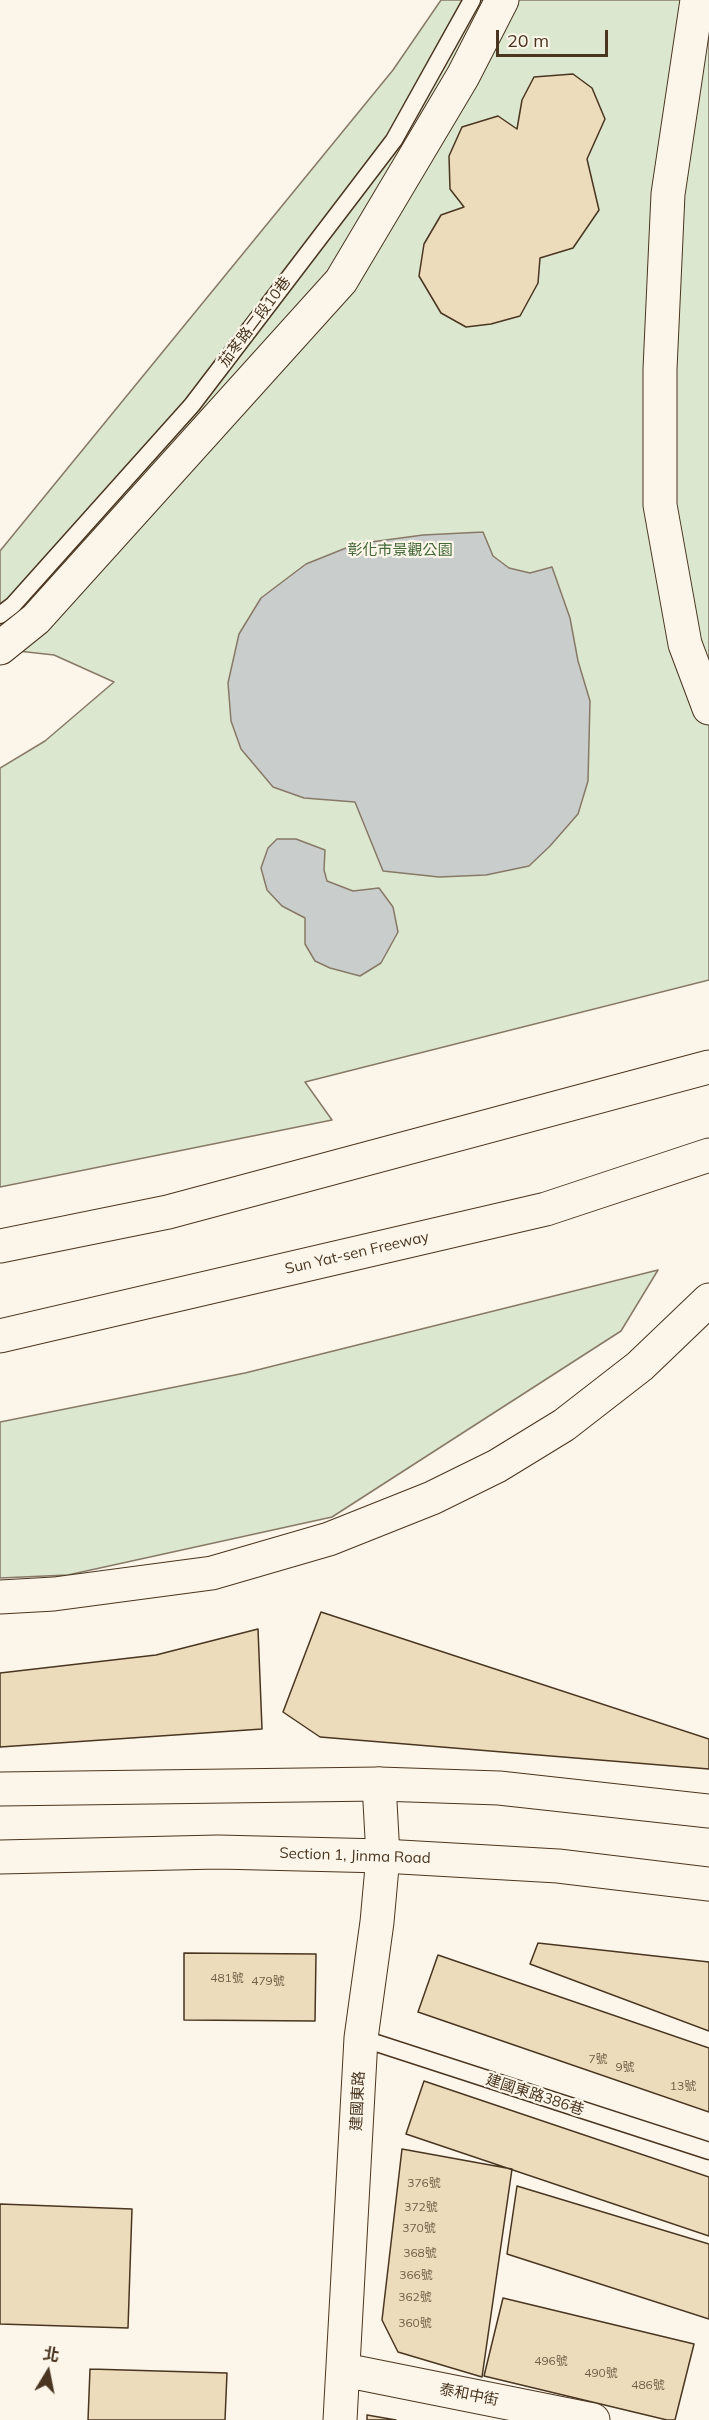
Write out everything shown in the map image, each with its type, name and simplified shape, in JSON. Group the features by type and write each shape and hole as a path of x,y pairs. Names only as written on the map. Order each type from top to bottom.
{"main road":[{"path":"0,648 36,619 341,281 463,76 502,0"},
{"path":"697,0 668,194 660,369 660,505 685,644 709,708"},
{"path":"0,1246 168,1212 709,1067"},
{"name":"Sun Yat-sen Freeway","path":"0,1336 546,1209 709,1155"},
{"path":"0,1597 54,1594 212,1573 329,1539 432,1498 497,1466 564,1425 640,1366 709,1300"},
{"path":"0,1789 379,1784 499,1788 709,1811"},
{"name":"建國東路","path":"340,2420 361,2038 377,1922 383,1856 379,1784"},
{"name":"Section 1, Jinma Road","path":"0,1857 218,1852 383,1856 558,1866 709,1884"},
{"name":"泰和中街","path":"344,2370 593,2420"}],"lane":[{"name":"茄苳路二段10巷","path":"0,615 13,605 192,405 394,140 472,0"},
{"name":"建國東路386巷","path":"361,2038 709,2151"}],"green space":[{"name":"彰化市景觀公園","path":"441,0 709,0 709,980 305,1082 332,1120 0,1187 0,768 45,741 114,682 54,655 0,649 0,551 393,70"},
{"path":"658,1270 621,1331 332,1517 68,1575 0,1578 0,1422 245,1373"}],"shaded area":[{"path":"483,532 493,556 509,568 530,573 552,567 570,618 578,661 590,701 588,781 578,814 529,866 486,875 439,877 383,871 355,802 304,798 273,787 241,749 231,721 228,683 239,634 261,598 306,564 356,544 423,535"},
{"path":"277,839 296,839 325,850 324,870 327,881 353,891 379,888 393,907 398,932 381,963 360,976 330,968 315,961 305,944 305,918 282,906 267,890 261,868 268,848"}],"building":[{"path":"573,74 592,88 605,119 587,159 599,210 573,248 540,258 538,283 520,316 491,324 466,327 441,313 419,276 424,244 441,215 464,207 450,189 449,156 462,127 498,116 517,129 522,100 534,77"},
{"path":"321,1612 709,1739 709,1769 320,1737 283,1712"},
{"path":"258,1629 262,1729 0,1747 0,1673 156,1655"},
{"path":"538,1943 709,1962 709,2031 530,1964"},
{"path":"184,1953 316,1954 315,2021 184,2020"},
{"path":"438,1955 709,2048 709,2112 418,2012"},
{"path":"424,2081 709,2177 709,2236 406,2134"},
{"path":"402,2149 512,2169 482,2377 398,2352 382,2320"},
{"path":"517,2186 709,2244 709,2319 507,2254"},
{"path":"0,2204 132,2209 128,2328 0,2324"},
{"path":"503,2298 694,2344 675,2420 484,2376"},
{"path":"90,2369 227,2373 225,2420 88,2420"},
{"path":"367,2415 396,2420 367,2420"}]}
